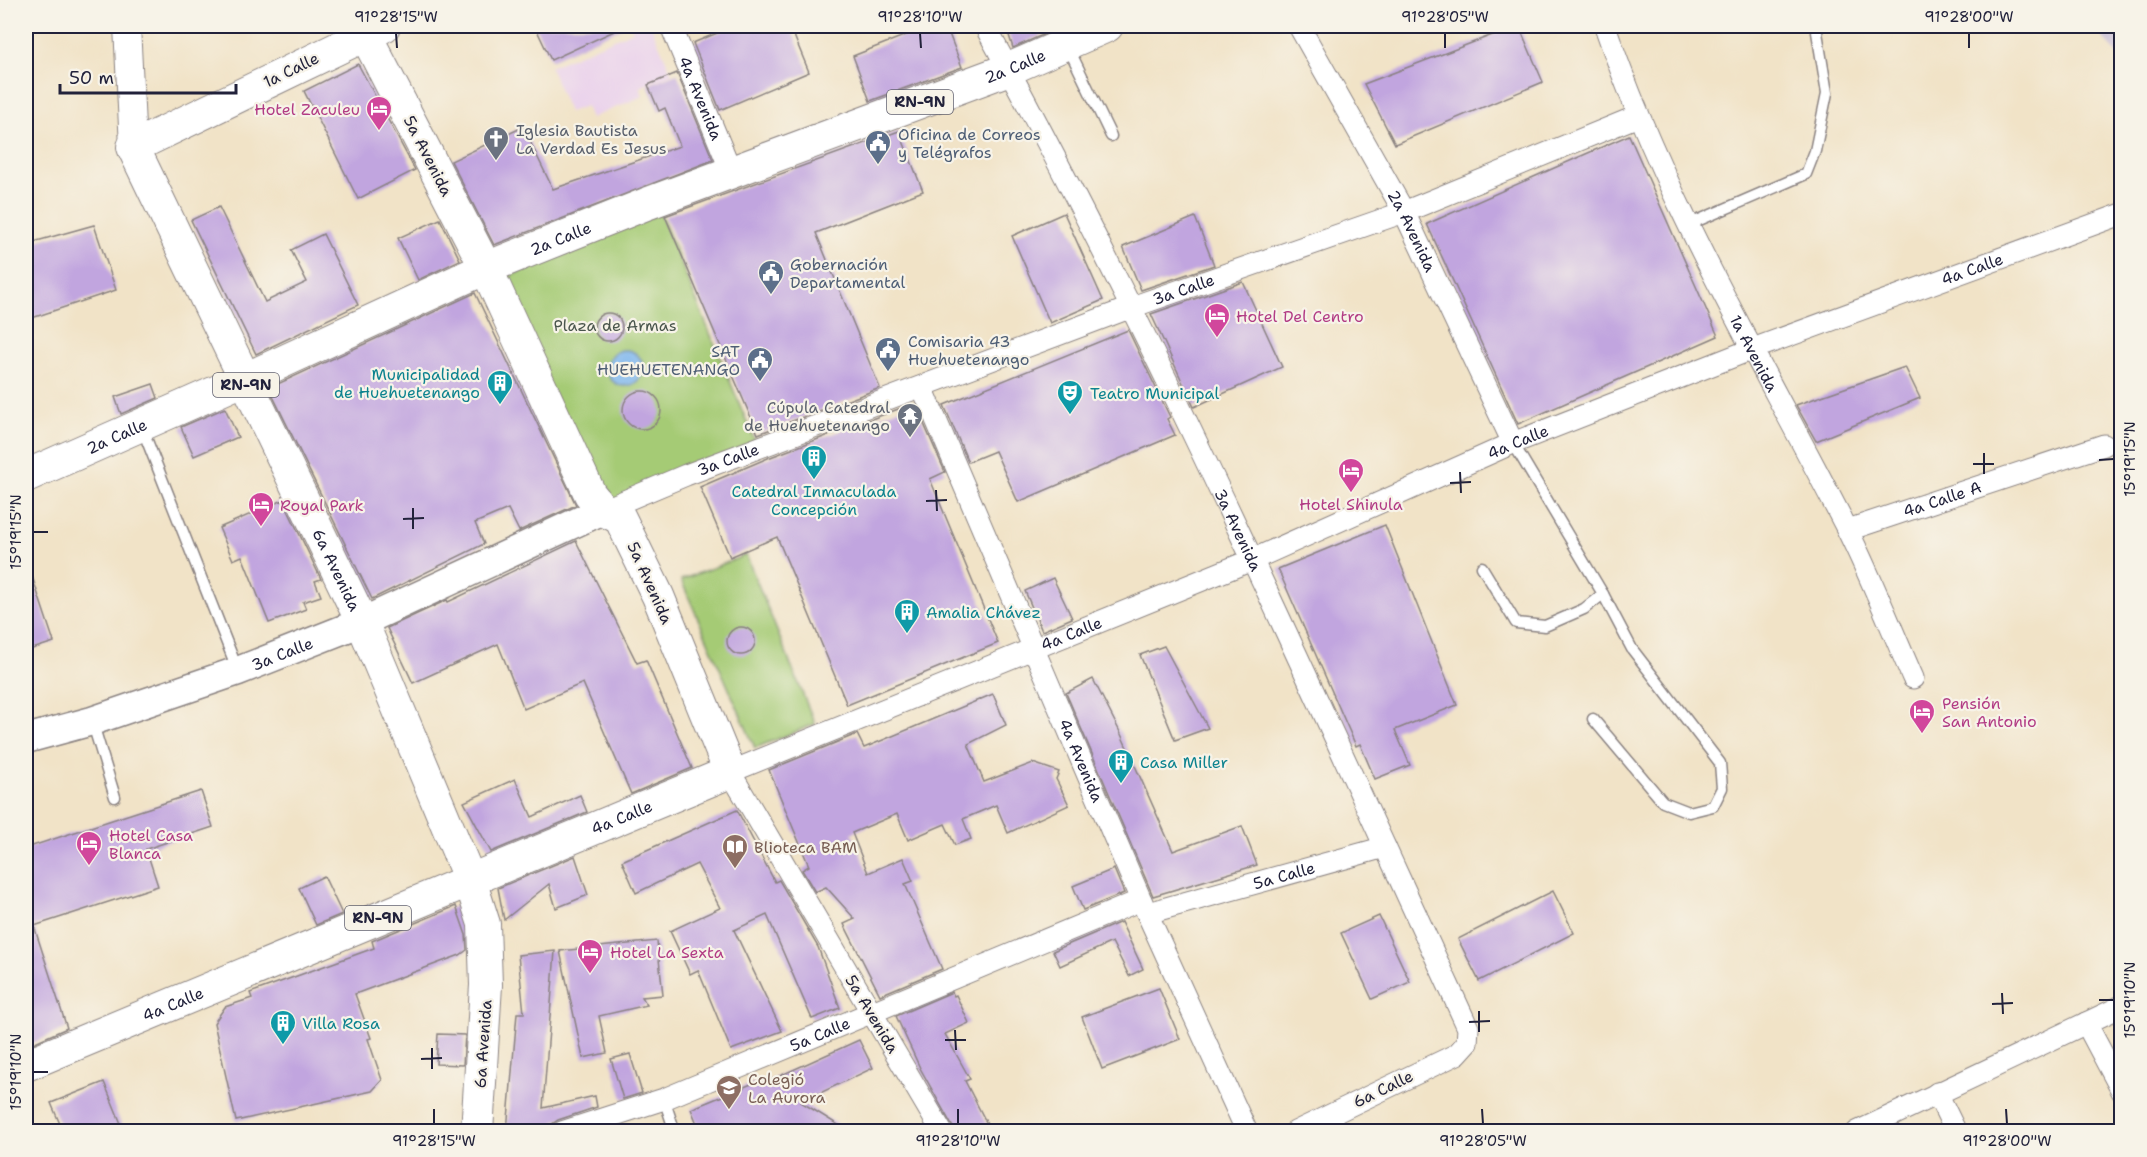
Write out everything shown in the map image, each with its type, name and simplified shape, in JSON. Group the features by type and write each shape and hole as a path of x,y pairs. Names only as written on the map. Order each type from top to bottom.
{"main road":[{"name":"2a Calle","path":"26,476 243,380 486,268 731,171 1009,69 1107,26"},
{"name":"1a Calle","path":"133,147 375,30"},
{"name":"5a Avenida","path":"375,30 590,494 603,510 620,518 657,596 730,772"},
{"name":"6a Avenida","path":"133,147 243,380 362,622 470,880 484,924 486,985 477,1131"},
{"name":"3a Calle","path":"26,739 92,721 238,671 362,622 603,510"},
{"name":"4a Calle","path":"26,1065 730,772"}],"street":[{"name":"6a Avenida","path":"127,26 133,147"},
{"name":"4a Avenida","path":"671,26 731,171"},
{"name":"3a Avenida","path":"985,26 1132,308 1254,559 1468,1029 1467,1042"},
{"name":"2a Avenida","path":"1299,26 1404,212 1513,443"},
{"name":"1a Avenida","path":"1605,26 1638,116 1750,350 1848,530 1913,678"},
{"name":"3a Calle","path":"603,510 687,475 1132,308 1404,212 1638,116"},
{"name":"4a Calle","path":"730,772 848,722 1034,650 1254,559 1513,443 1750,350 2121,214"},
{"name":"4a Avenida","path":"922,387 1144,906 1247,1131"},
{"name":"4a Calle A","path":"1848,530 2104,446"},
{"name":"5a Avenida","path":"730,772 942,1131"},
{"name":"5a Calle","path":"562,1131 664,1099 1144,906 1384,847"},
{"path":"1857,1131 2121,1006"},
{"path":"2086,1023 2121,1091"},
{"name":"6a Calle","path":"1295,1131 1457,1054 1467,1042"},
{"path":"1937,1093 1956,1131"}],"lane":[{"path":"1690,224 1806,174 1815,151 1827,93 1816,26"},
{"path":"1066,44 1111,136"},
{"path":"141,424 238,671"},
{"path":"1513,443 1603,594 1632,649 1720,763 1722,788 1713,806 1689,812 1663,802 1593,719"},
{"path":"1482,567 1516,623 1545,626 1584,609 1603,594"},
{"path":"92,721 115,797"},
{"path":"664,1099 675,1131"}],"shaded area":[{"path":"631,26 651,26 672,74 640,87 643,96 591,118 586,106 569,112 550,67 633,31"},
{"path":"2092,26 2121,26 2121,57"}],"green space":[{"name":"Plaza de Armas","path":"660,213 757,446 607,504 497,281"},
{"path":"746,555 815,724 755,748 681,580"}],"water":[{"path":"625,350 638,355 643,368 638,381 625,386 612,381 607,368 612,355"}],"building":[{"path":"535,26 625,26 551,60"},
{"path":"734,26 790,26 809,72 720,110 693,43"},
{"path":"929,26 946,26 962,67 870,101 853,56"},
{"path":"1006,26 1063,26 1013,48"},
{"path":"1519,26 1543,82 1395,144 1364,84"},
{"name":"Hotel Zaculeu","path":"358,64 415,170 358,199 304,91"},
{"path":"677,73 713,160 494,245 451,161 523,127 553,189 680,146 665,108 659,111 648,85"},
{"name":"Gobernación Departamental","path":"899,131 923,191 816,233 880,388 758,434 665,216"},
{"path":"1629,135 1718,336 1518,424 1427,224"},
{"path":"219,207 265,302 307,282 291,250 323,234 358,305 256,354 191,220"},
{"path":"1064,213 1103,300 1050,323 1012,236"},
{"path":"1195,217 1214,265 1141,290 1123,247"},
{"path":"440,219 460,260 418,280 398,238"},
{"path":"94,225 116,290 26,320 26,244"},
{"path":"1243,282 1282,367 1194,407 1151,314"},
{"path":"475,293 576,505 519,531 508,509 475,523 484,544 372,599 269,388"},
{"path":"608,313 618,317 622,327 618,337 608,341 598,337 594,327 598,317"},
{"path":"1128,330 1170,417 1167,419 1175,435 1018,502 995,451 968,462 944,405"},
{"path":"1905,367 1920,398 1816,441 1796,405"},
{"path":"153,384 158,398 121,414 115,397"},
{"path":"642,391 656,396 661,410 656,424 642,429 628,424 623,410 628,396"},
{"path":"225,408 238,437 194,456 181,427"},
{"path":"901,408 906,421 920,415 945,472 930,479 998,643 847,705 777,537 730,557 700,487 768,458"},
{"path":"283,500 321,579 315,581 321,596 303,602 306,609 269,623 242,556 233,560 219,528"},
{"path":"1385,525 1457,705 1395,730 1410,765 1375,779 1360,744 1356,746 1278,569"},
{"path":"576,541 637,663 646,660 692,768 631,794 583,683 524,709 498,644 413,683 387,628 447,600 448,602"},
{"path":"29,567 54,642 26,651 26,568"},
{"path":"1053,578 1072,618 1042,631 1025,591"},
{"path":"741,627 751,631 755,641 751,651 741,655 731,651 727,641 731,631"},
{"path":"1164,646 1208,728 1175,740 1140,655"},
{"name":"Casa Miller","path":"1093,679 1120,732 1173,851 1242,826 1257,865 1153,896 1066,693"},
{"path":"993,694 1006,725 968,744 984,782 1033,763 1059,772 1056,779 1069,805 1008,833 996,805 963,819 971,839 955,845 945,824 908,840 897,814 852,833 868,873 903,858 913,881 905,884 942,969 880,995 844,924 855,919 826,887 815,892 802,870 809,866 769,770 857,734 864,748"},
{"path":"515,779 532,817 580,795 587,812 491,852 464,802"},
{"name":"Hotel Casa Blanca","path":"201,791 213,827 146,849 158,886 34,926 67,1028 26,1046 26,848"},
{"path":"737,810 775,882 779,880 818,947 840,1008 812,1019 767,915 734,930 782,1031 731,1050 698,970 690,974 670,931 720,908 697,864 636,893 622,861"},
{"path":"575,856 588,895 556,908 549,884 504,920 498,888"},
{"path":"1114,869 1124,893 1083,910 1073,886"},
{"path":"324,876 342,914 316,925 299,888"},
{"path":"1553,891 1574,933 1479,981 1458,939"},
{"name":"Villa Rosa","path":"456,906 466,935 467,950 460,955 355,994 371,1038 368,1039 382,1080 372,1091 236,1121 214,1023 225,1007 252,998 250,993 374,948 372,941"},
{"path":"1379,916 1410,982 1372,999 1341,933"},
{"path":"1121,922 1143,969 1129,976 1112,942 1060,966 1053,951"},
{"name":"Hotel La Sexta","path":"657,941 663,995 642,997 647,1005 599,1016 607,1053 583,1058 560,951"},
{"path":"555,951 543,1108 595,1096 597,1107 558,1120 552,1124 550,1131 507,1131 517,1013 524,1013 518,955"},
{"path":"1159,988 1180,1039 1102,1069 1082,1017"},
{"path":"952,992 954,996 956,995 969,1023 945,1034 970,1079 965,1081 988,1126 977,1131 955,1131 920,1068 896,1016"},
{"path":"438,1034 465,1035 463,1065 436,1064"},
{"path":"859,1040 873,1068 801,1102 848,1131 700,1131 691,1109 761,1080 762,1084"},
{"path":"630,1054 642,1093 623,1099 611,1059"},
{"path":"104,1082 124,1131 63,1131 51,1103"}],"place":[{"name":"Hotel Zaculeu","path":"379,132"},
{"name":"Iglesia Bautista La Verdad Es Jesus","path":"496,162"},
{"name":"Oficina de Correos y Telégrafos","path":"878,166"},
{"name":"Gobernación Departamental","path":"771,296"},
{"name":"Hotel Del Centro","path":"1217,339"},
{"name":"Comisaria 43 Huehuetenango","path":"888,373"},
{"name":"SAT HUEHUETENANGO","path":"760,383"},
{"name":"Municipalidad de Huehuetenango","path":"500,406"},
{"name":"Teatro Municipal","path":"1070,416"},
{"name":"Cúpula Catedral de Huehuetenango","path":"910,439"},
{"name":"Catedral Inmaculada Concepción","path":"814,481"},
{"name":"Hotel Shinula","path":"1351,494"},
{"name":"Royal Park","path":"261,528"},
{"name":"Amalia Chávez","path":"907,635"},
{"name":"Pensión San Antonio","path":"1922,735"},
{"name":"Casa Miller","path":"1121,785"},
{"name":"Hotel Casa Blanca","path":"89,867"},
{"name":"Blioteca BAM","path":"735,870"},
{"name":"Hotel La Sexta","path":"590,975"},
{"name":"Villa Rosa","path":"283,1046"},
{"name":"Colegió La Aurora","path":"729,1111"}]}
